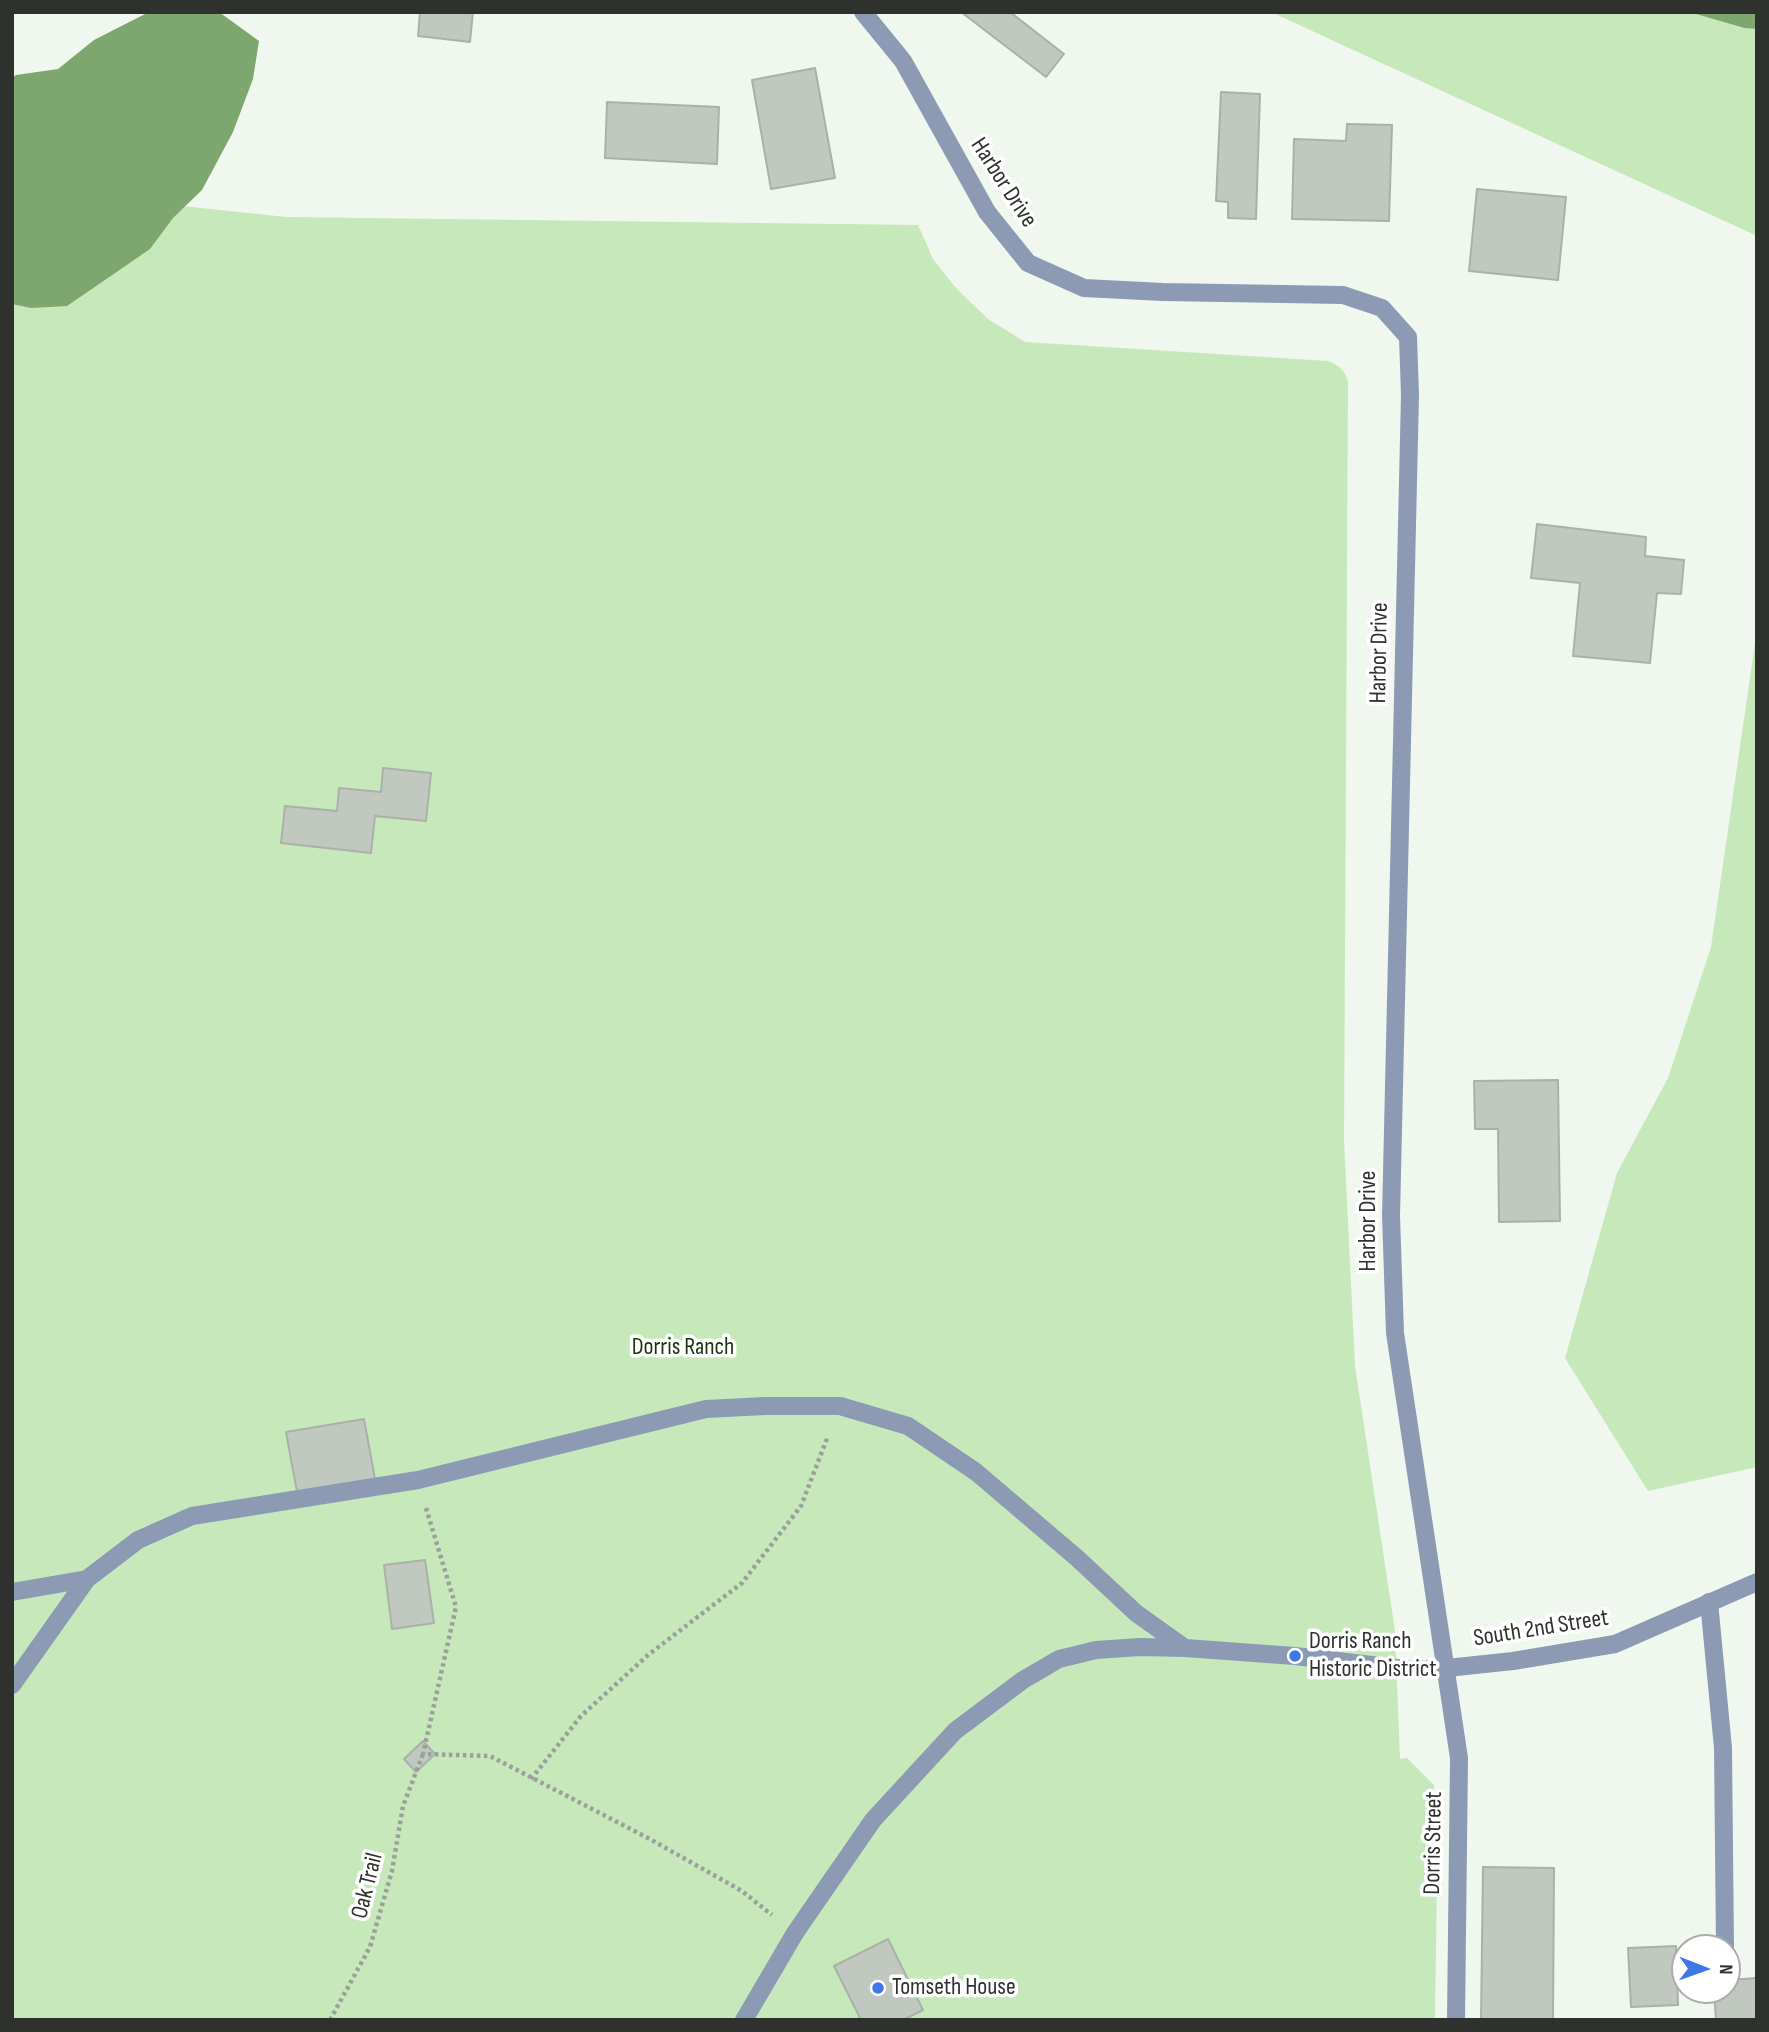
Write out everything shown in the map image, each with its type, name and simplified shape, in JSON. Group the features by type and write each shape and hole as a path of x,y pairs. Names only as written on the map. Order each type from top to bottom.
{"street":[{"name":"Harbor Drive","path":"863,12 903,61 987,212 1028,263 1084,288 1343,295 1382,308 1408,337 1410,395 1392,1229 1395,1333 1447,1668"},
{"path":"12,1685 87,1579 138,1540 192,1516 418,1480 706,1409 765,1405 840,1406 908,1426 976,1472 1077,1558 1136,1613 1185,1648"},
{"path":"12,1592 87,1579"},
{"name":"South 2nd Street","path":"744,2020 795,1933 873,1820 955,1731 1024,1680 1059,1659 1096,1650 1140,1647 1295,1656 1414,1670 1513,1661 1615,1644 1757,1582"},
{"path":"1709,1602 1723,1748 1726,1934"},
{"name":"Dorris Street","path":"1447,1668 1459,1758 1457,2020"}],"path":[{"path":"531,1779 581,1716 648,1655 742,1583 801,1506 840,1406"},
{"name":"Oak Trail","path":"330,2020 370,1947 392,1871 403,1806 423,1754 456,1607 418,1480"},
{"path":"423,1754 490,1756 648,1838 742,1891 795,1933"}],"green space":[{"path":"1271,12 1689,12 1743,28 1757,29 1757,236"},
{"name":"Dorris Ranch","path":"12,188 286,217 918,225 933,259 956,288 988,319 1025,342 1328,361 1344,371 1348,382 1344,1140 1355,1366 1395,1631 1400,1759 1407,1758 1434,1785 1434,1809 1438,1809 1435,2020 12,2020"},
{"path":"1757,629 1757,1467 1648,1491 1565,1358 1617,1173 1668,1078 1711,947"}],"shaded area":[{"path":"149,12 219,12 259,41 253,79 233,132 202,190 173,218 150,249 67,306 31,308 12,304 12,78 16,75 58,69 94,40"},
{"path":"1689,12 1757,12 1757,29 1744,28"}],"building":[{"path":"420,12 473,12 470,42 418,36"},
{"path":"961,12 1010,12 1064,54 1046,77"},
{"path":"815,68 835,178 771,189 752,80"},
{"path":"1221,92 1260,94 1256,219 1228,218 1228,202 1216,201"},
{"path":"607,102 719,107 717,164 605,158"},
{"path":"1347,124 1392,125 1389,221 1292,219 1294,139 1346,141"},
{"path":"1477,189 1566,197 1558,280 1469,271"},
{"path":"1537,524 1646,537 1645,556 1684,560 1681,594 1657,593 1650,663 1573,656 1580,583 1531,578"},
{"path":"383,768 431,773 426,821 375,816 371,853 281,843 285,806 337,811 339,788 381,792"},
{"path":"1558,1080 1560,1221 1499,1222 1498,1129 1475,1129 1474,1081"},
{"path":"364,1419 375,1479 297,1492 286,1432"},
{"path":"425,1560 434,1623 392,1629 384,1565"},
{"path":"423,1741 435,1754 416,1772 404,1759"},
{"path":"1483,1867 1554,1868 1553,2020 1481,2020"},
{"name":"Tomseth House","path":"888,1939 923,2010 903,2020 861,2020 834,1966"},
{"path":"1671,1946 1671,2004 1678,2005 1631,2007 1628,1948"},
{"path":"1757,1978 1757,2020 1716,2020 1715,2004 1741,2004 1741,1979"}],"place":[{"name":"Dorris Ranch Historic District","path":"1295,1656"},
{"name":"Tomseth House","path":"878,1988"}]}
